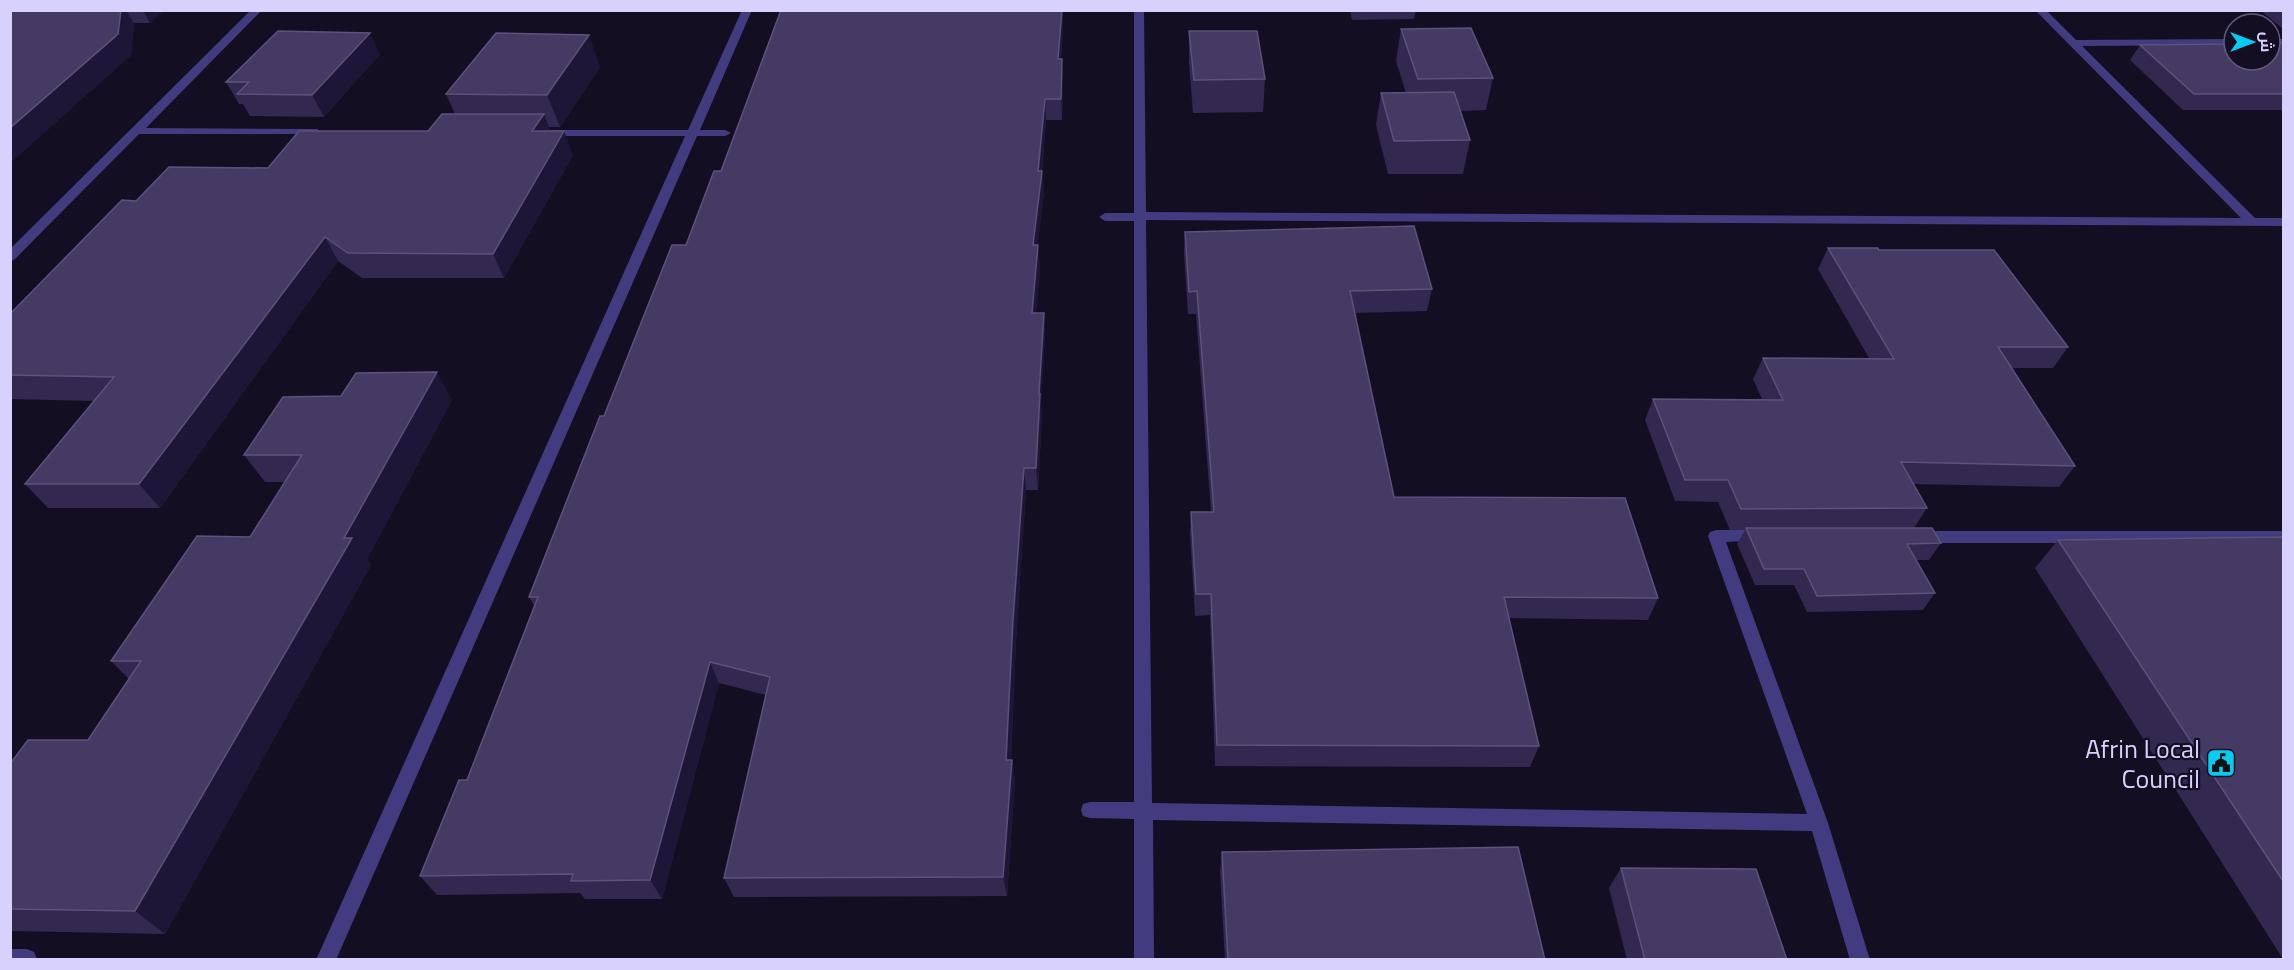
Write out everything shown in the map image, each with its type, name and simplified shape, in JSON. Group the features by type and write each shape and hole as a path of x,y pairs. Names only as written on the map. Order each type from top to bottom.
{"street":[{"path":"10,257 257,10"},
{"path":"326,960 747,10"},
{"path":"1139,10 1144,960"},
{"path":"2040,10 2253,223"},
{"path":"2073,43 2222,42"},
{"path":"136,131 326,132"},
{"path":"527,132 725,133"},
{"path":"1105,217 1140,218 1152,215 2283,222"},
{"path":"1774,536 1716,536 1819,823 1860,960"},
{"path":"1900,537 2283,537"},
{"path":"1090,810 1819,823"},
{"path":"10,959 27,959"}],"building":[{"path":"10,10 121,10 118,34 10,128"},
{"path":"781,10 1062,10 1058,59 1062,59 1061,99 1045,99 1038,171 1042,171 1033,245 1038,245 1032,313 1044,313 1040,394 1036,468 1024,468 1013,620 1006,760 1012,760 1003,877 724,878 770,677 710,662 650,880 571,881 573,874 420,876 459,780 467,780 538,597 529,597 600,416 604,416 672,245 686,245 714,171 721,171"},
{"path":"1471,28 1493,78 1418,79 1401,29"},
{"path":"278,31 370,33 312,95 237,94 249,82 226,82"},
{"path":"1189,31 1257,31 1265,79 1194,80"},
{"path":"496,33 589,35 547,95 446,94"},
{"path":"2282,43 2283,94 2194,94 2140,45 2222,44 2222,72 2282,72"},
{"path":"1454,92 1470,140 1394,141 1381,93"},
{"path":"442,114 544,114 532,131 564,131 493,254 348,253 325,237 139,484 25,484 114,377 10,375 10,314 122,200 136,201 169,167 268,168 299,131 428,131"},
{"path":"1414,226 1432,289 1350,291 1394,497 1625,498 1658,598 1504,597 1539,746 1217,745 1211,594 1196,594 1191,512 1214,512 1197,291 1189,292 1185,232"},
{"path":"1828,248 1994,250 2068,347 1998,347 2075,466 1901,462 1927,508 1741,509 1728,480 1685,480 1653,399 1783,400 1763,358 1894,359"},
{"path":"437,372 344,538 352,538 135,911 10,909 10,764 28,740 88,740 141,661 111,661 197,536 250,537 302,455 244,455 283,397 341,396 356,373"},
{"path":"1746,528 1932,528 1941,543 1907,544 1935,593 1817,596 1804,569 1764,569"},
{"name":"Afrin Local Council","path":"2283,537 2283,881 2058,540"},
{"path":"1518,847 1545,960 1228,960 1222,852"},
{"path":"1621,868 1756,869 1787,960 1645,960"}],"place":[{"name":"Afrin Local Council","path":"2221,763"}]}
